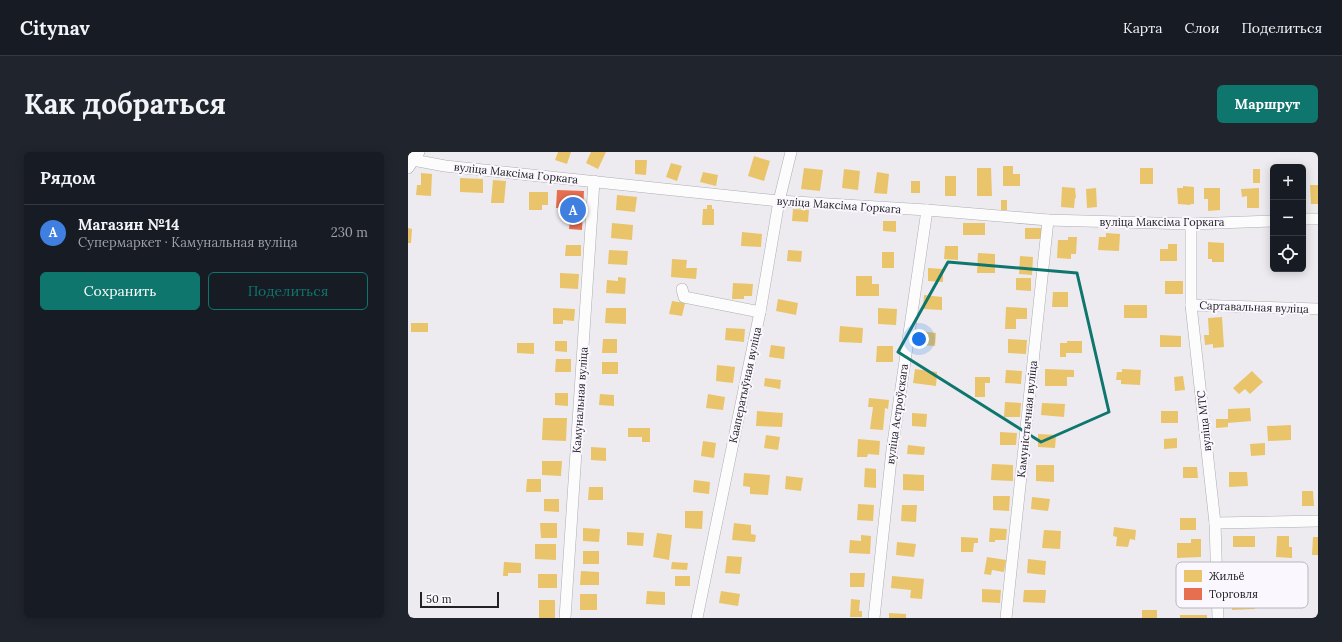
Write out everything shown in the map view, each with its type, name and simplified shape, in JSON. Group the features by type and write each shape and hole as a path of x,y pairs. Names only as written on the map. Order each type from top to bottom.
{"street":[{"name":"Кааператыўная вуліца","path":"697,618 760,312 779,201 791,152"},
{"name":"вуліца Максіма Горкага","path":"412,159 445,166 779,201 927,210 1048,220 1191,224 1270,221"},
{"name":"Камунальная вуліца","path":"565,618 594,181"},
{"name":"вуліца Астроўскага","path":"874,618 892,450 927,210"},
{"path":"1306,219 1318,219"},
{"name":"Камуністычная вуліца","path":"1006,618 1048,220"},
{"name":"вуліца МТС","path":"1191,224 1191,305 1215,523 1216,562"},
{"path":"682,290 684,297 760,312"},
{"name":"Сартавальная вуліца","path":"1191,305 1318,309"},
{"path":"1215,523 1318,521"},
{"name":"вуліца МТС","path":"1218,608 1218,618"}],"highlighted area":[{"path":"948,262 1077,273 1109,412 1041,442 898,352"}],"building: Жильё":[{"path":"558,152 571,152 567,164 555,160"},
{"path":"591,152 606,152 598,169 586,163"},
{"path":"754,156 770,161 764,181 748,176"},
{"path":"635,160 647,160 646,175 635,174"},
{"path":"671,163 682,166 677,181 666,177"},
{"path":"1003,166 1013,166 1013,174 1020,174 1020,186 1003,186"},
{"path":"804,168 823,170 820,191 801,189"},
{"path":"977,168 991,168 992,196 977,196"},
{"path":"1140,168 1153,168 1153,184 1140,184"},
{"path":"844,169 860,171 858,190 842,188"},
{"path":"1253,169 1260,169 1260,183 1253,183"},
{"path":"703,172 718,175 716,186 700,182"},
{"path":"877,172 889,174 887,194 874,193"},
{"path":"421,173 432,174 431,196 416,195 417,185 421,185"},
{"path":"945,176 956,176 956,196 945,196"},
{"path":"460,178 483,179 483,193 460,192"},
{"path":"493,180 506,181 504,203 491,203"},
{"path":"911,181 920,181 920,193 911,193"},
{"path":"1310,185 1318,185 1318,204 1311,204"},
{"path":"1183,186 1194,187 1194,204 1178,204 1177,188 1183,188"},
{"path":"1062,187 1075,188 1076,198 1074,208 1061,207"},
{"path":"1096,188 1097,207 1087,208 1086,189"},
{"path":"1204,188 1220,188 1220,210 1208,211 1208,199 1204,199"},
{"path":"1259,188 1259,208 1247,208 1247,196 1242,197 1241,189"},
{"path":"529,192 548,192 548,205 542,205 542,210 529,210"},
{"path":"617,195 637,197 635,212 616,210"},
{"path":"1001,200 1007,200 1007,210 1001,210"},
{"path":"707,205 712,205 712,209 714,209 714,225 702,225 703,209 707,209"},
{"path":"793,209 809,210 808,222 792,221"},
{"path":"883,221 896,221 896,232 883,231"},
{"path":"612,223 633,225 632,240 611,238"},
{"path":"963,223 985,223 985,235 963,235"},
{"path":"408,228 412,229 411,243 408,243"},
{"path":"1025,228 1043,228 1043,239 1025,239"},
{"path":"742,232 762,234 761,247 741,246"},
{"path":"1106,233 1120,234 1119,251 1098,250 1099,237 1106,237"},
{"path":"1068,237 1077,237 1076,254 1071,254 1071,259 1057,258 1058,240 1068,240"},
{"path":"1208,242 1224,243 1224,262 1212,262 1212,259 1208,259"},
{"path":"1168,244 1177,244 1177,261 1160,261 1160,249 1168,249"},
{"path":"566,245 581,245 581,256 565,256"},
{"path":"945,246 958,246 958,260 944,259"},
{"path":"609,250 628,251 627,265 608,264"},
{"path":"788,250 802,251 801,262 787,261"},
{"path":"882,252 894,252 894,268 882,268"},
{"path":"978,253 995,254 995,273 977,273"},
{"path":"1020,256 1033,257 1032,275 1019,274"},
{"path":"672,259 687,260 686,268 697,268 696,279 671,277"},
{"path":"928,268 943,269 943,282 928,281"},
{"path":"560,273 579,274 578,289 560,288"},
{"path":"856,276 872,276 872,284 879,284 879,296 856,296"},
{"path":"618,277 626,278 625,294 606,293 607,280 618,281"},
{"path":"1016,278 1031,278 1031,291 1016,290"},
{"path":"1165,281 1183,281 1183,294 1165,294"},
{"path":"733,283 753,284 752,296 744,296 744,299 732,299"},
{"path":"1053,292 1068,292 1068,307 1052,307"},
{"path":"924,295 942,297 942,310 923,309"},
{"path":"778,299 798,303 796,315 776,311"},
{"path":"672,301 685,303 682,316 669,314"},
{"path":"1124,305 1147,305 1147,318 1124,318"},
{"path":"1006,307 1027,308 1027,319 1016,319 1016,329 1005,329"},
{"path":"553,308 575,309 574,321 563,320 563,324 553,324"},
{"path":"606,308 626,308 626,324 605,323"},
{"path":"878,308 897,309 896,325 878,324"},
{"path":"1222,317 1224,347 1213,348 1213,344 1205,345 1204,335 1209,335 1208,318"},
{"path":"411,323 428,323 428,332 411,332"},
{"path":"840,326 863,328 862,343 839,342"},
{"path":"726,328 745,329 744,342 725,340"},
{"path":"921,331 936,333 935,346 920,345"},
{"path":"1160,335 1181,336 1181,347 1160,347"},
{"path":"603,339 617,339 617,353 602,353"},
{"path":"1008,339 1027,340 1026,354 1008,353"},
{"path":"555,341 567,341 567,352 555,351"},
{"path":"1067,341 1082,341 1082,353 1066,353 1066,357 1060,357 1060,343 1067,343"},
{"path":"517,343 534,343 534,354 517,353"},
{"path":"771,345 785,347 784,359 769,357"},
{"path":"877,346 893,346 893,362 876,362"},
{"path":"556,359 571,359 571,372 555,372"},
{"path":"602,362 618,362 618,374 602,374"},
{"path":"717,365 735,367 733,383 716,381"},
{"path":"915,369 937,372 936,386 913,383"},
{"path":"1045,369 1074,370 1074,377 1067,377 1067,386 1045,386"},
{"path":"1122,369 1141,370 1140,385 1121,384 1121,380 1116,380 1117,372 1122,372"},
{"path":"1006,370 1022,371 1021,384 1005,383"},
{"path":"1252,371 1263,382 1250,394 1245,389 1239,394 1233,388"},
{"path":"1183,376 1185,390 1175,391 1174,377"},
{"path":"975,377 990,377 990,383 985,383 985,397 975,397"},
{"path":"765,378 781,380 780,389 764,386"},
{"path":"555,393 568,393 568,406 555,405"},
{"path":"600,394 614,395 614,406 599,405"},
{"path":"708,394 725,397 723,410 706,408"},
{"path":"869,398 889,400 888,409 885,408 883,430 870,429 873,407 868,407"},
{"path":"1005,402 1021,403 1020,417 1004,417"},
{"path":"1042,403 1065,404 1064,417 1041,415"},
{"path":"1250,408 1251,421 1228,423 1228,427 1216,428 1216,419 1228,419 1228,409"},
{"path":"757,411 783,413 782,427 756,426"},
{"path":"1161,411 1178,411 1178,423 1161,423"},
{"path":"912,413 927,414 926,427 912,426"},
{"path":"543,418 567,418 566,441 542,440"},
{"path":"1291,425 1291,440 1268,441 1267,426"},
{"path":"628,428 650,428 650,442 642,442 642,437 628,437"},
{"path":"1000,432 1017,433 1016,445 1000,445"},
{"path":"1038,434 1056,435 1055,448 1038,447"},
{"path":"766,435 780,437 778,450 764,448"},
{"path":"1177,438 1177,448 1164,449 1164,439"},
{"path":"858,439 880,441 879,455 868,454 867,457 857,457"},
{"path":"703,441 716,443 714,458 701,456"},
{"path":"1265,443 1265,455 1251,456 1250,444"},
{"path":"908,445 925,447 924,455 907,454"},
{"path":"591,447 606,448 606,461 591,460"},
{"path":"542,461 562,461 561,476 542,475"},
{"path":"992,464 1013,465 1013,481 991,480"},
{"path":"1036,465 1054,465 1054,482 1036,481"},
{"path":"1183,467 1197,467 1198,478 1183,478"},
{"path":"865,468 876,469 876,488 864,487"},
{"path":"1229,472 1247,472 1248,486 1229,487"},
{"path":"744,473 770,475 768,495 750,494 750,487 743,486"},
{"path":"903,474 924,475 924,491 903,490"},
{"path":"786,476 803,478 801,491 785,489"},
{"path":"527,479 541,479 541,492 526,492"},
{"path":"694,480 710,482 709,494 693,492"},
{"path":"589,487 603,487 603,500 588,500"},
{"path":"1302,491 1313,491 1314,506 1302,506"},
{"path":"993,496 1010,496 1009,511 993,510"},
{"path":"1032,497 1050,499 1048,511 1031,509"},
{"path":"544,499 559,499 559,512 544,511"},
{"path":"858,504 874,505 873,521 857,520"},
{"path":"902,505 917,505 916,522 901,521"},
{"path":"685,511 703,511 702,529 685,528"},
{"path":"1180,518 1196,518 1196,530 1180,530"},
{"path":"540,523 557,523 557,538 541,538"},
{"path":"734,523 751,525 751,534 756,535 755,542 732,540"},
{"path":"1114,527 1136,530 1135,540 1130,539 1128,547 1116,546 1117,537 1113,536"},
{"path":"583,528 600,529 599,542 583,541"},
{"path":"990,528 1007,529 1006,540 995,540 995,542 989,542"},
{"path":"1044,530 1061,531 1060,549 1042,548"},
{"path":"627,532 644,533 643,546 627,545"},
{"path":"657,533 672,535 669,560 653,557"},
{"path":"861,535 871,536 870,554 849,553 850,540 861,541"},
{"path":"1233,536 1255,536 1255,547 1233,547"},
{"path":"1277,536 1289,536 1289,547 1292,547 1292,558 1276,557"},
{"path":"961,537 978,538 978,543 974,543 973,552 961,552"},
{"path":"1313,537 1318,537 1318,555 1312,555"},
{"path":"1191,539 1201,539 1201,557 1177,558 1177,543 1191,543"},
{"path":"897,542 916,544 914,557 896,555"},
{"path":"535,544 556,544 556,560 535,559"},
{"path":"583,551 599,551 599,564 583,564"},
{"path":"727,556 742,557 740,574 725,573"},
{"path":"987,557 1006,560 1004,572 992,570 991,575 984,574"},
{"path":"1028,559 1046,561 1045,575 1027,573"},
{"path":"504,562 521,563 521,573 508,573 508,576 503,576"},
{"path":"672,562 688,563 687,570 671,569"},
{"path":"581,571 599,572 599,585 580,585"},
{"path":"850,573 865,573 864,587 850,587"},
{"path":"538,574 557,574 557,588 538,588"},
{"path":"675,576 690,576 690,586 675,586"},
{"path":"892,576 924,579 922,599 910,598 911,590 891,588"},
{"path":"982,589 1001,590 1000,603 982,602"},
{"path":"1024,590 1046,590 1045,603 1023,602"},
{"path":"647,591 665,592 665,605 646,604"},
{"path":"721,591 740,594 738,606 719,603"},
{"path":"580,594 597,594 597,610 580,610"},
{"path":"851,599 860,600 859,611 862,611 862,617 850,617"},
{"path":"539,600 555,600 555,618 539,618"},
{"path":"1232,608 1255,609 1232,610"},
{"path":"1142,610 1157,610 1157,618 1142,618"},
{"path":"889,613 906,614 906,618 889,618"},
{"path":"1180,615 1207,615 1207,618 1180,618"}],"building: Торговля":[{"path":"557,190 584,191 582,230 569,229 570,220 562,220 563,208 556,208"}],"place":[{"name":"Магазин №14","path":"573,210"}]}
